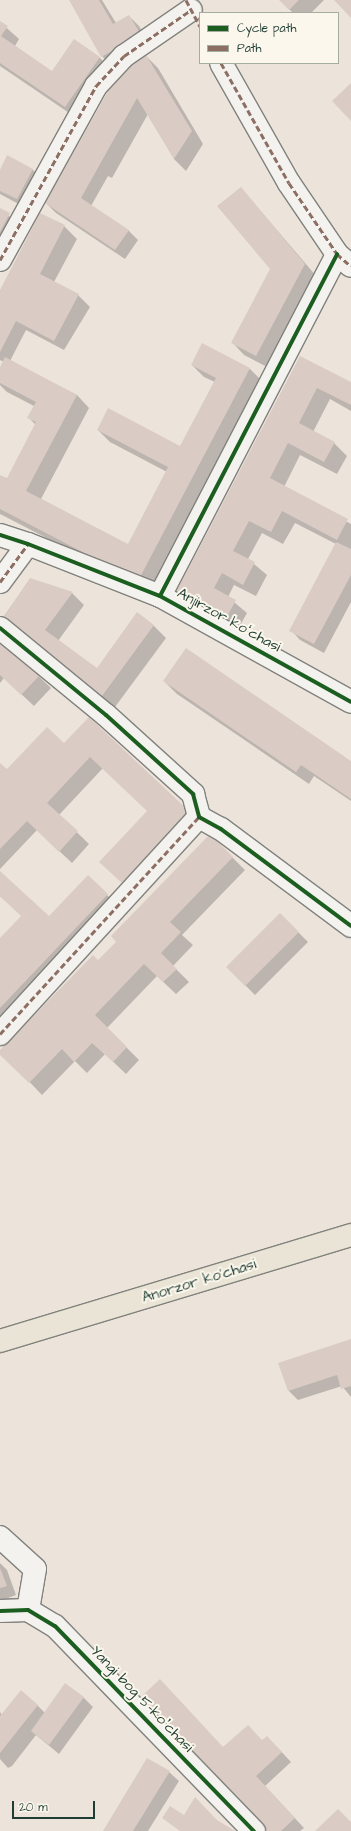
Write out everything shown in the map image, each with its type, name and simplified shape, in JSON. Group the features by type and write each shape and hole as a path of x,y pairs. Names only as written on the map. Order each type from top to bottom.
{"main road":[{"name":"Anorzor ko'chasi","path":"0,1341 351,1235"}],"street":[{"path":"0,260 96,86 124,56 192,12"},
{"path":"160,596 344,260 289,184 222,64"},
{"name":"Anjirzor koʻchasi","path":"0,535 28,544 160,596 351,702"},
{"path":"0,582 28,544"},
{"path":"0,628 106,716 193,794 199,817 221,829 351,926"},
{"path":"0,1034 199,817"},
{"path":"0,1537 35,1570 28,1610 0,1611"},
{"name":"Yangi bog 5-koʼchasi","path":"28,1610 55,1626 254,1831"}],"building":[{"path":"69,0 99,0 113,24 129,15 141,35 101,57"},
{"path":"279,0 299,0 289,10"},
{"path":"334,0 351,0 351,18"},
{"path":"0,21 8,26 1,36 52,71 74,39 100,57 65,107 0,63"},
{"path":"146,55 192,131 174,159 137,98 81,198 129,230 115,250 45,203 120,70"},
{"path":"351,83 351,121 332,101"},
{"path":"7,155 33,169 17,199 0,191 0,170"},
{"path":"241,187 305,264 256,356 231,343 270,269 217,206"},
{"path":"0,208 10,213 0,232"},
{"path":"40,213 65,225 40,274 79,294 54,341 16,321 0,352 0,290"},
{"path":"202,343 250,368 138,581 0,509 0,475 7,478 36,422 27,418 36,402 0,383 0,367 5,357 77,395 26,491 128,544 168,467 97,430 108,408 180,446 216,378 191,365"},
{"path":"300,356 351,382 351,405 317,388 299,423 335,442 324,462 288,443 270,478 348,519 337,540 282,511 271,532 249,521 233,551 255,562 243,585 222,573 214,588 236,600 224,622 174,596"},
{"path":"336,542 351,549 351,575 314,644 289,631"},
{"path":"30,578 73,592 45,630 97,668 137,612 154,625 102,696 0,623"},
{"path":"0,638 40,675 21,695 0,675"},
{"path":"186,648 351,761 351,799 301,765 296,772 163,681"},
{"path":"89,717 189,811 122,883 99,862 147,811 90,757 47,803 78,831 59,852 27,821 0,849 0,763 7,769 47,727 64,743"},
{"path":"210,834 233,857 170,922 181,932 161,953 177,969 163,982 144,964 95,1015 127,1047 113,1062 92,1043 74,1062 62,1049 29,1083 0,1055 0,1050 93,955 98,960 116,942 111,936"},
{"path":"0,871 49,916 88,875 108,894 0,1008 0,938 21,916 0,896"},
{"path":"280,913 299,932 245,986 226,967"},
{"path":"351,1339 351,1386 341,1389 337,1375 288,1391 278,1363"},
{"path":"0,1568 7,1586 0,1588"},
{"path":"160,1679 223,1747 248,1725 262,1740 267,1736 282,1752 256,1776 295,1818 281,1831 267,1831 142,1696"},
{"path":"65,1683 84,1697 49,1745 31,1731"},
{"path":"21,1690 38,1705 0,1753 0,1716"},
{"path":"147,1758 170,1771 133,1831 103,1831"},
{"path":"195,1797 217,1820 235,1831 180,1831 162,1818 170,1806 184,1815"},
{"path":"338,1809 351,1822 351,1831 315,1831"}],"marked path":[{"path":"186,0 199,24"},
{"path":"0,260 96,86 124,56 191,10"},
{"path":"222,64 289,183 337,254 351,266"},
{"path":"0,582 28,544"},
{"path":"0,1034 199,817"}],"cycle path":[{"path":"160,596 337,254"},
{"path":"0,535 28,544 160,596 351,702"},
{"path":"0,628 106,715 193,794 199,817 221,829 351,926"},
{"path":"0,1611 28,1610 55,1626 254,1831"}]}
